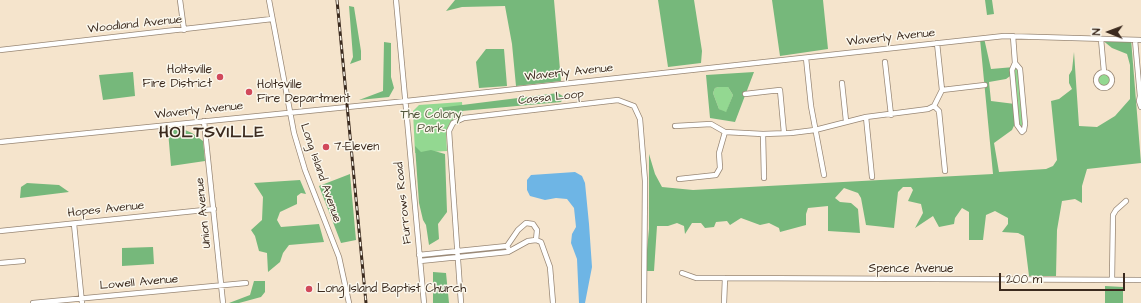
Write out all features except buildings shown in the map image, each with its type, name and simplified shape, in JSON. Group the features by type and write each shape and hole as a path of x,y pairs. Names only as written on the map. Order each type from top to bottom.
{"street":[{"path":"180,0 184,30"},
{"name":"Long Island Avenue","path":"268,0 289,112 305,170 339,257 349,303"},
{"name":"Furrows Road","path":"396,0 404,101 424,303"},
{"name":"Woodland Avenue","path":"0,50 272,19"},
{"path":"1012,36 1016,63 1020,69 1025,124 1022,132 1017,125 1012,70 1016,63"},
{"name":"Waverly Avenue","path":"0,142 404,101 1012,36 1141,40"},
{"path":"1101,38 1104,72"},
{"path":"1135,40 1140,95 1138,101 1141,107"},
{"path":"675,126 711,124 725,132 763,134 784,133 815,130 866,117 921,111 934,106 942,90 937,43"},
{"path":"806,58 815,130 824,175"},
{"path":"885,62 891,115"},
{"path":"842,83 846,122"},
{"path":"942,90 985,85"},
{"path":"745,94 780,90 784,133"},
{"name":"Cassa Loop","path":"461,303 449,131 453,123 464,118 618,100 634,106 640,119 645,182 644,303"},
{"path":"934,106 939,111 945,171"},
{"path":"866,117 872,177"},
{"name":"Union Avenue","path":"204,121 223,303"},
{"path":"680,179 716,175 720,168 719,153 725,132"},
{"path":"763,134 764,178"},
{"path":"1112,280 1113,216 1116,210 1126,201"},
{"name":"Hopes Avenue","path":"0,231 214,209"},
{"path":"508,252 507,246 518,230 530,223 537,230 536,240"},
{"path":"74,224 82,300"},
{"path":"420,261 508,252 528,241 536,240 541,242 550,267 553,303"},
{"path":"420,254 507,246"},
{"path":"0,263 23,261"},
{"name":"Spence Avenue","path":"682,273 696,278 1141,280"},
{"path":"724,303 725,278"},
{"name":"Lowell Avenue","path":"33,303 82,300 246,283"}],"green space":[{"path":"455,0 554,0 561,81 516,86 512,44 505,6 462,7 446,11"},
{"path":"658,0 694,0 702,51 701,63 668,67"},
{"path":"772,0 823,0 828,49 780,56"},
{"path":"985,0 992,0 994,14 987,15"},
{"path":"349,6 354,7 361,51 361,60 350,64 353,57"},
{"path":"984,38 991,69 1014,67 1013,74 1006,79 989,82 991,101 1015,104 1017,119 1012,130 994,143 999,172 1046,169 1053,166 1057,160 1051,101 1059,99 1072,89 1069,83 1069,75 1072,70 1074,52 1079,126 1097,127 1115,116 1130,99 1130,65 1127,54 1112,48 1101,39 1131,39 1141,163 1087,169 1082,186 1082,203 1075,199 1062,201 1057,230 1056,276 1029,276 1024,236 1018,233 1002,232 1008,224 1008,218 995,211 986,215 983,240 969,240 969,212 962,208 955,218 954,224 939,227 933,216 915,228 923,213 921,204 908,201 913,190 911,187 903,187 898,192 894,228 866,225 861,198 858,193 844,188 835,198 840,202 851,203 858,209 860,233 828,231 828,206 808,208 806,214 806,225 780,232 779,228 769,223 760,225 741,218 730,225 727,221 716,222 714,227 705,228 701,223 692,223 685,234 684,226 677,223 668,226 657,226 654,271 645,271 649,229 649,154 655,174 662,187 693,190 993,174 980,39"},
{"path":"384,42 391,43 391,77 394,88 389,97 359,100 383,91"},
{"path":"486,49 504,49 507,86 479,88 476,62"},
{"path":"1015,63 1020,69 1025,128 1020,131 1012,70"},
{"path":"133,72 135,96 103,100 99,75"},
{"path":"754,72 735,122 710,118 706,75","holes":["728,87 733,95 726,112 719,109 713,93 715,88"]},
{"path":"1101,72 1107,72 1112,77 1110,86 1107,88 1101,88 1096,83 1096,77"},
{"path":"728,87 733,95 726,113 719,109 713,93 715,88"},
{"path":"558,93 564,97 561,102 440,113 438,108"},
{"name":"The Colony Park","path":"462,102 463,114 450,123 446,134 447,151 415,153 413,111 419,105"},
{"path":"178,127 192,133 203,141 205,161 171,166 168,131"},
{"path":"415,146 421,152 431,150 445,154 447,212 438,224 439,239 429,245 426,225 423,220 419,203"},
{"path":"350,174 356,240 341,243 319,186"},
{"path":"300,180 306,194 301,193 297,196 297,204 280,212 277,220 281,227 319,224 324,242 289,245 283,253 280,262 268,272 267,253 259,251 255,236 251,230 262,220 263,197 254,183"},
{"path":"27,183 59,185 69,192 20,198 21,187"},
{"path":"153,247 154,264 122,266 122,248"},
{"path":"433,272 446,273 449,303 433,303"},
{"path":"254,281 265,281 265,292 261,297 239,303 229,303 250,295"},
{"path":"1105,286 1123,287 1123,303 1105,303"}],"water":[{"path":"575,172 582,176 585,183 589,224 592,267 585,303 579,303 577,259 571,243 572,234 576,227 574,208 567,199 556,198 545,200 530,196 527,190 527,180 531,175"}],"railway":[{"path":"337,0 366,303"}],"place":[{"name":"Holtsville Fire District","path":"220,77"},
{"name":"Holtsville Fire Department","path":"249,92"},
{"name":"7-Eleven","path":"326,147"},
{"name":"Long Island Baptist Church","path":"309,289"}],"district":[{"name":"HOLTSVILLE","path":"212,134"}]}
